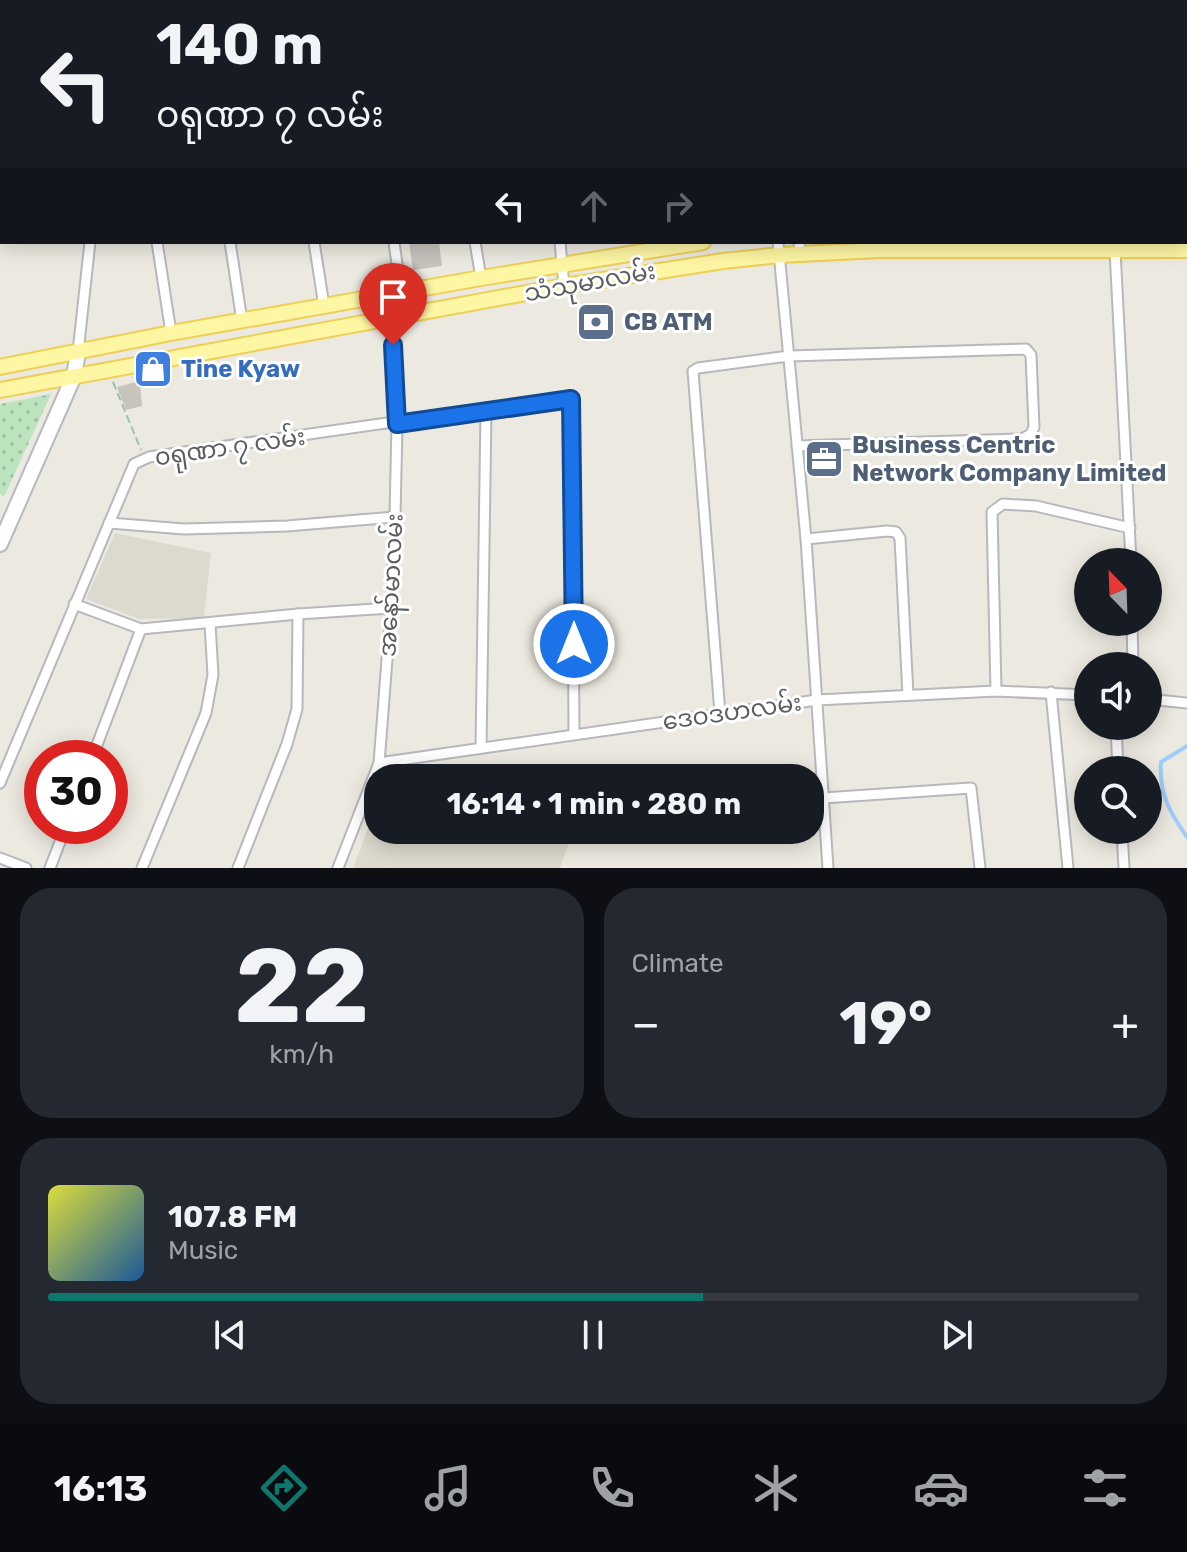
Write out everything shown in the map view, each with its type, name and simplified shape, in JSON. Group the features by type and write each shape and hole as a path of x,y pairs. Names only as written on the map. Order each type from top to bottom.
{"main road":[{"name":"သံသုမာလမ်း","path":"0,367 171,333 564,263 638,246 670,244"},
{"name":"သံသုမာလမ်း","path":"0,390 564,286 723,261 779,248 1011,245 1187,250"},
{"path":"247,320 255,344"},
{"path":"0,544 74,376 78,352"}],"street":[{"path":"78,352 90,244"},
{"path":"157,244 171,333"},
{"path":"230,244 247,320"},
{"path":"314,244 324,306"},
{"name":"အနော်မာလမ်း","path":"338,868 379,763 395,517 394,244"},
{"path":"475,244 481,278"},
{"path":"560,244 564,286"},
{"path":"1109,247 1131,548"},
{"path":"779,248 806,539 821,764"},
{"path":"720,713 693,371 789,356 1026,349 1034,362 1034,427 1031,434 1022,439 797,446"},
{"name":"၀ရုဏာ ၇ လမ်း","path":"0,783 134,464 145,458 568,397 572,402 574,734"},
{"path":"481,748 486,411"},
{"path":"996,691 990,520 996,506 1011,503 1036,506 1130,528"},
{"path":"109,523 184,529 287,526 395,517"},
{"path":"806,539 887,531 896,532 900,538 908,695"},
{"path":"74,604 141,629 391,608"},
{"path":"238,868 287,744 297,709 298,614"},
{"path":"142,868 206,713 213,675 210,624"},
{"path":"99,740 141,629"},
{"name":"ဒေဝဒဟလမ်း","path":"379,763 817,700 996,691 1074,694"},
{"path":"1051,692 1068,868"},
{"path":"1162,700 1187,703"},
{"path":"824,798 971,788 980,868"},
{"path":"824,812 828,868"},
{"path":"50,868 59,844"},
{"path":"1123,844 1124,868"},
{"path":"0,858 26,868"}],"path":[{"path":"107,370 145,458"}],"shaded area":[{"path":"115,533 211,553 204,618 139,619 86,599"},
{"path":"364,839 364,844 569,844 560,868 353,868"}],"green space":[{"path":"51,394 4,497 0,494 0,404"}],"building":[{"path":"409,244 439,244 442,266 413,270"},
{"path":"140,381 142,406 126,410 117,387"}],"waterway":[{"path":"1187,746 1161,762 1166,802 1187,837"}],"place":[{"name":"CB ATM","path":"596,322"},
{"name":"Tine Kyaw","path":"153,369"},
{"name":"Business Centric Network Company Limited","path":"824,459"}],"route":[{"path":"393,345 397,424 568,397 571,399 574,644"}]}
